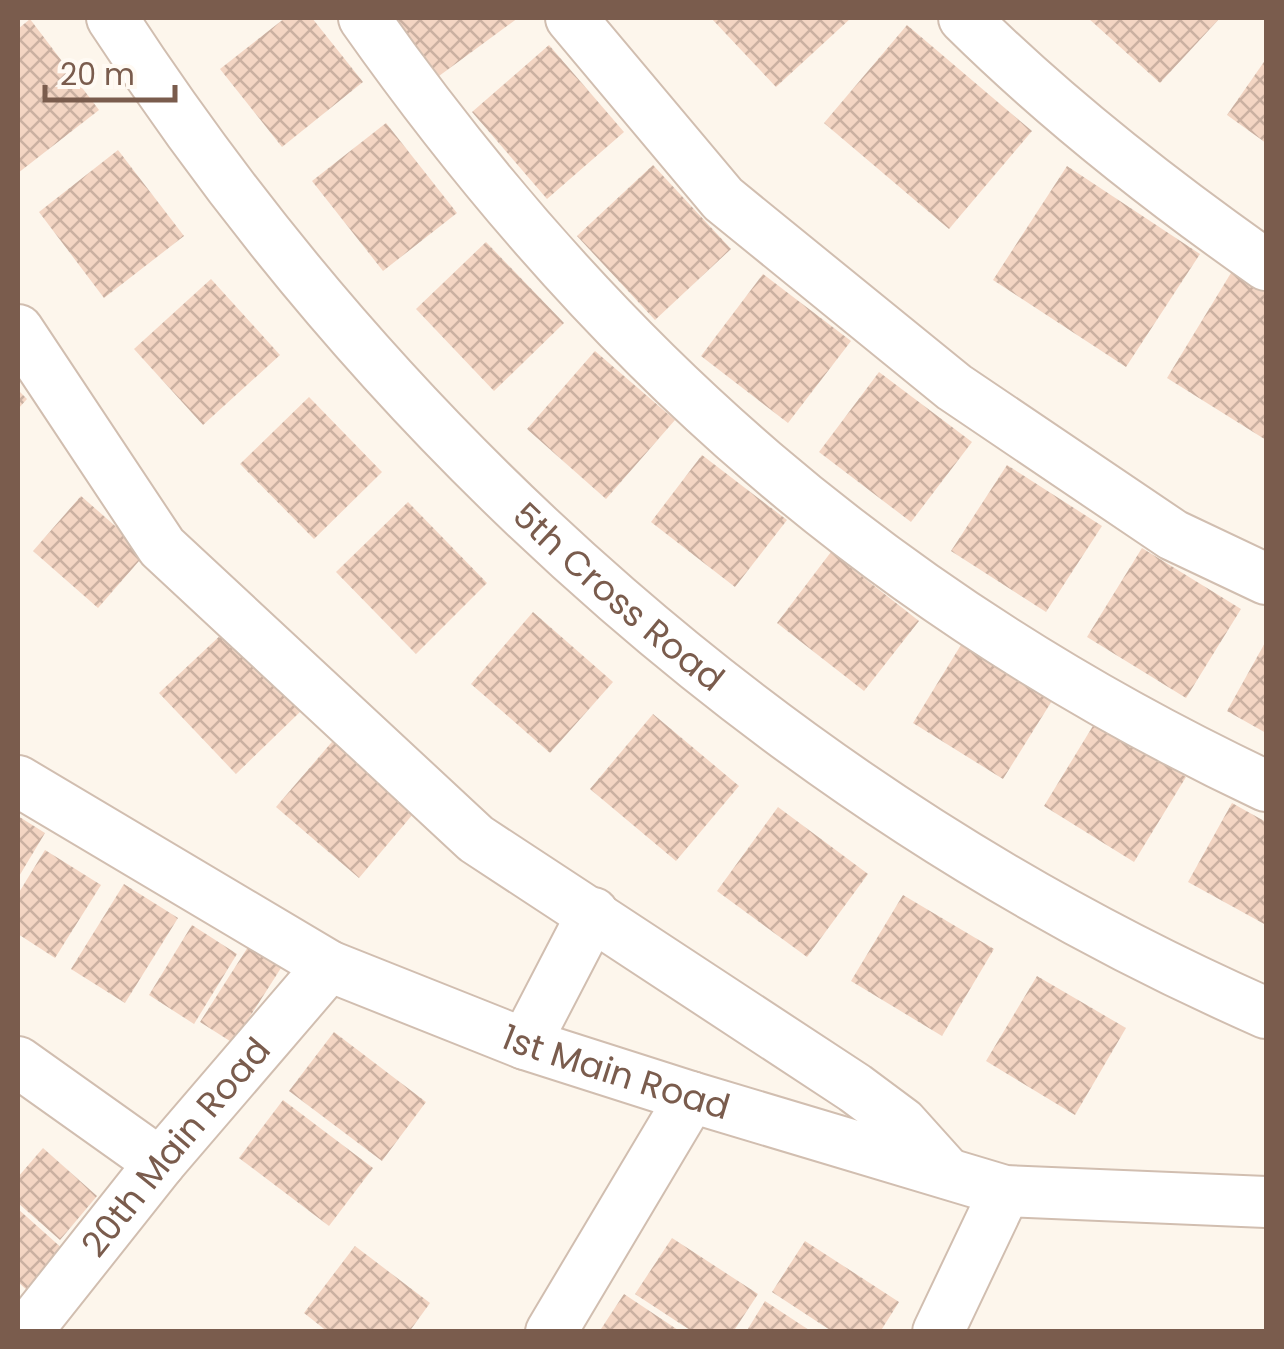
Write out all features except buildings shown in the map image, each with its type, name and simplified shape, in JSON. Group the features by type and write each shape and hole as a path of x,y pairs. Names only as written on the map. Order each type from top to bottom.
{"street":[{"name":"5th Cross Road","path":"112,18 225,181 305,283 390,380 479,472 630,610 775,726 881,801 1105,934 1266,1013"},
{"path":"364,18 442,124 548,253 650,362 732,438 848,533 1000,641 1096,699 1266,786"},
{"path":"964,18 1096,140 1266,265"},
{"path":"593,26 723,199 954,387 1172,535 1266,579"},
{"path":"18,330 162,547 476,839 855,1088 902,1123 947,1173"},
{"name":"1st Main Road","path":"18,781 329,966 525,1044 1005,1190 1266,1202"},
{"path":"525,1044 593,914"},
{"name":"20th Main Road","path":"26,1332 160,1164 329,966"},
{"path":"18,1062 160,1164"},
{"path":"551,1332 691,1097"},
{"path":"938,1332 1005,1190"}]}
